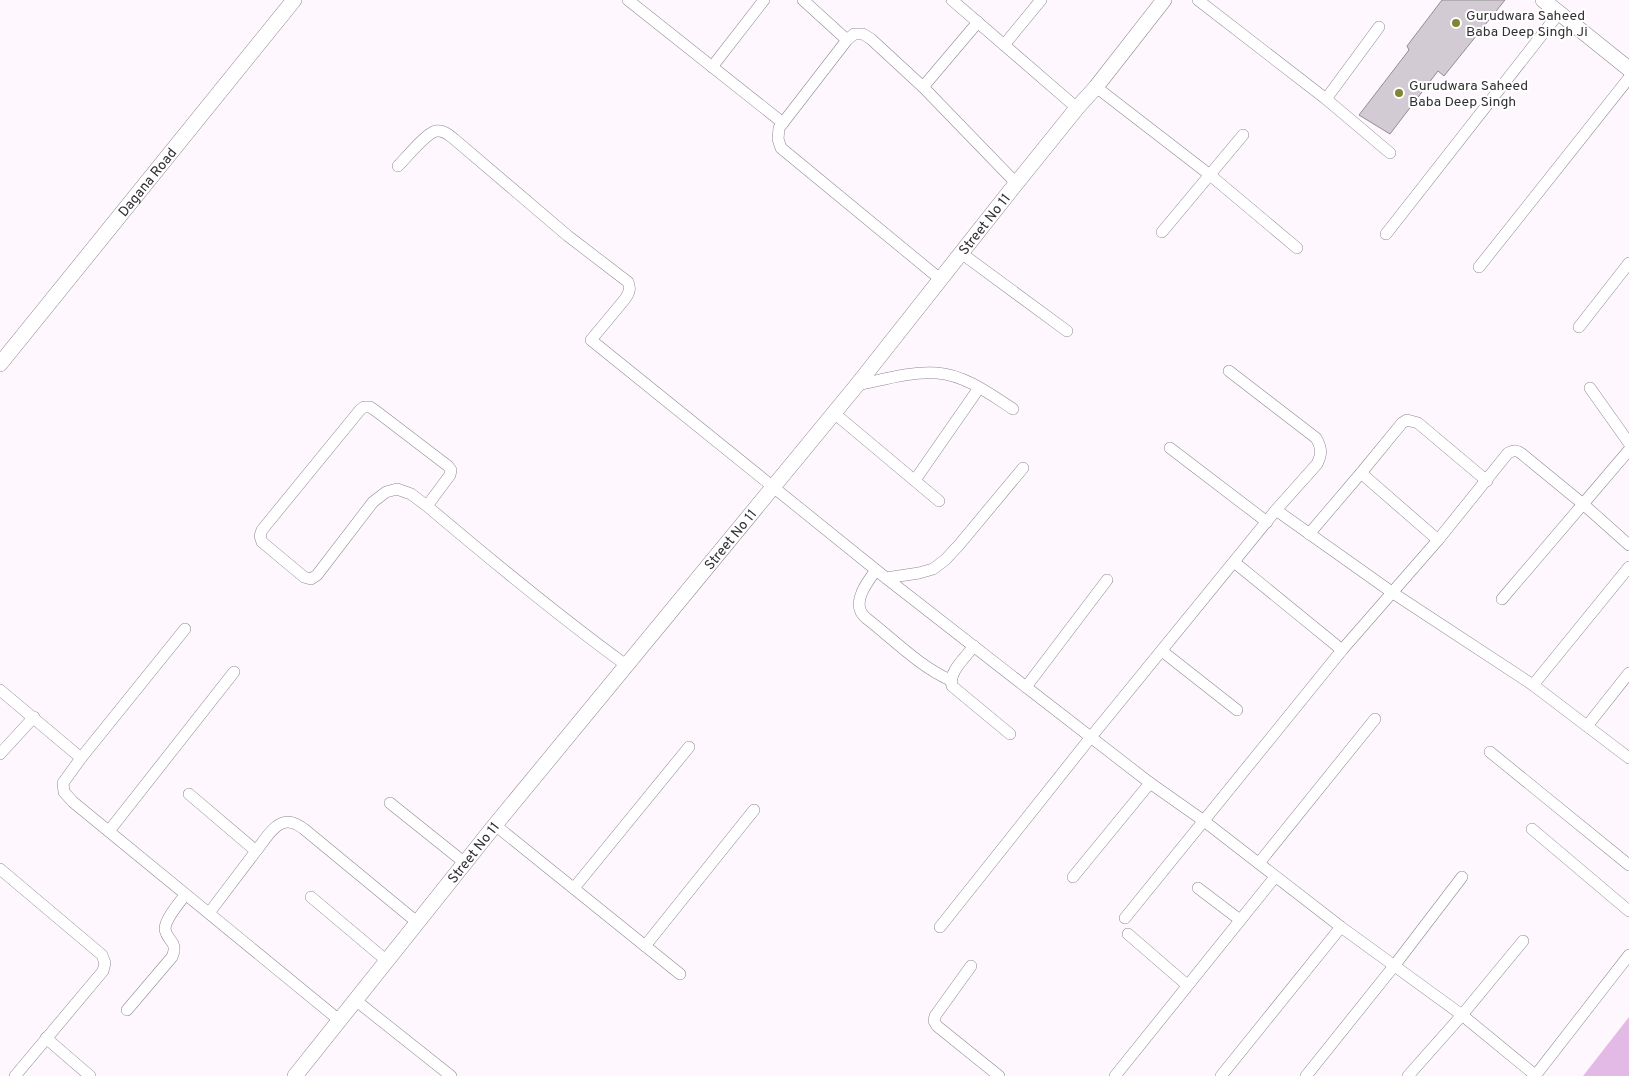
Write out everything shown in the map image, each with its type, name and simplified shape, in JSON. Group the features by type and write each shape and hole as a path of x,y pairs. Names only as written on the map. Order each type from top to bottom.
{"street":[{"name":"Dagana Road","path":"0,364 294,0"},
{"path":"628,0 643,4 712,67 783,123"},
{"path":"712,67 764,0"},
{"path":"803,0 847,40"},
{"path":"952,0 1077,108"},
{"path":"1004,45 1041,0"},
{"name":"Street No 11","path":"294,1076 354,999 418,924 495,825 857,385 1016,183 1096,87 1164,0"},
{"path":"1198,0 1326,99 1390,154"},
{"path":"1543,0 1629,69"},
{"path":"1386,234 1559,13"},
{"path":"923,87 978,22"},
{"path":"1326,99 1379,27"},
{"path":"940,279 781,148 778,139 779,128 847,40 854,34 862,34 871,39 923,87 1016,183"},
{"path":"1479,267 1629,78"},
{"path":"1096,87 1210,175 1297,248"},
{"path":"398,166 428,135 436,131 446,132 568,236 628,282 630,286 629,293 591,340 886,578 1150,783 1204,821 1341,927 1462,1015 1535,1075 1629,955"},
{"path":"1162,232 1243,135"},
{"path":"961,253 1067,331"},
{"path":"1578,327 1627,271"},
{"path":"940,927 1091,737 1276,510 1318,464 1321,447 1316,438 1229,370"},
{"path":"857,385 919,373 938,373 958,378 979,388 1013,409"},
{"path":"915,480 979,388"},
{"path":"1590,388 1629,443"},
{"path":"427,506 450,475 451,470 376,411 370,407 364,407 268,523 260,536 262,542 304,577 311,579 317,575 373,502 386,492 397,489 412,494 580,632 626,665"},
{"path":"834,413 939,501"},
{"path":"1308,534 1362,473 1402,423 1407,420 1418,423 1487,480"},
{"path":"1170,448 1267,522"},
{"path":"1125,918 1342,650 1393,593 1512,450 1518,451 1583,504 1629,545"},
{"path":"1502,599 1629,450"},
{"path":"886,578 919,573 932,569 945,560 1024,468"},
{"path":"1362,473 1438,540"},
{"path":"1276,510 1393,593 1533,685 1629,758"},
{"path":"1234,562 1342,650"},
{"path":"1533,685 1629,567"},
{"path":"876,570 862,593 860,611 866,618 927,666 950,680"},
{"path":"1026,687 1107,580"},
{"path":"185,629 81,758 63,783 64,792 73,802 185,895 210,913 339,1020"},
{"path":"974,646 953,674 950,680 952,686 1010,734"},
{"path":"1162,651 1237,710"},
{"path":"109,831 234,672"},
{"path":"1587,726 1629,673"},
{"path":"0,690 81,758"},
{"path":"0,754 34,717"},
{"path":"1259,863 1375,719"},
{"path":"574,888 688,747"},
{"path":"1490,752 1629,865"},
{"path":"1073,877 1150,783"},
{"path":"190,794 256,851"},
{"path":"390,803 465,863"},
{"path":"645,946 754,810"},
{"path":"210,913 275,828 283,822 292,822 304,829 418,924"},
{"path":"495,825 680,974"},
{"path":"1532,830 1629,910"},
{"path":"0,869 102,955 106,963 103,971 15,1076"},
{"path":"1116,1076 1275,877"},
{"path":"1306,1076 1462,877"},
{"path":"1198,888 1240,920"},
{"path":"127,1010 172,957 175,950 165,930 166,923 185,895"},
{"path":"311,897 387,961"},
{"path":"1221,1076 1341,927"},
{"path":"1128,934 1187,986"},
{"path":"1408,1076 1462,1015 1523,941"},
{"path":"971,966 935,1016 934,1021 937,1026 999,1076"},
{"path":"354,999 451,1076"},
{"path":"46,1038 90,1076"}],"shaded area":[{"path":"1629,1017 1629,1076 1583,1076"}],"building":[{"path":"1442,0 1505,0 1444,76 1438,71 1390,134 1359,115 1409,50 1407,46"}],"place":[{"name":"Gurudwara Saheed Baba Deep Singh Ji","path":"1456,23"},
{"name":"Gurudwara Saheed Baba Deep Singh","path":"1399,93"}]}
